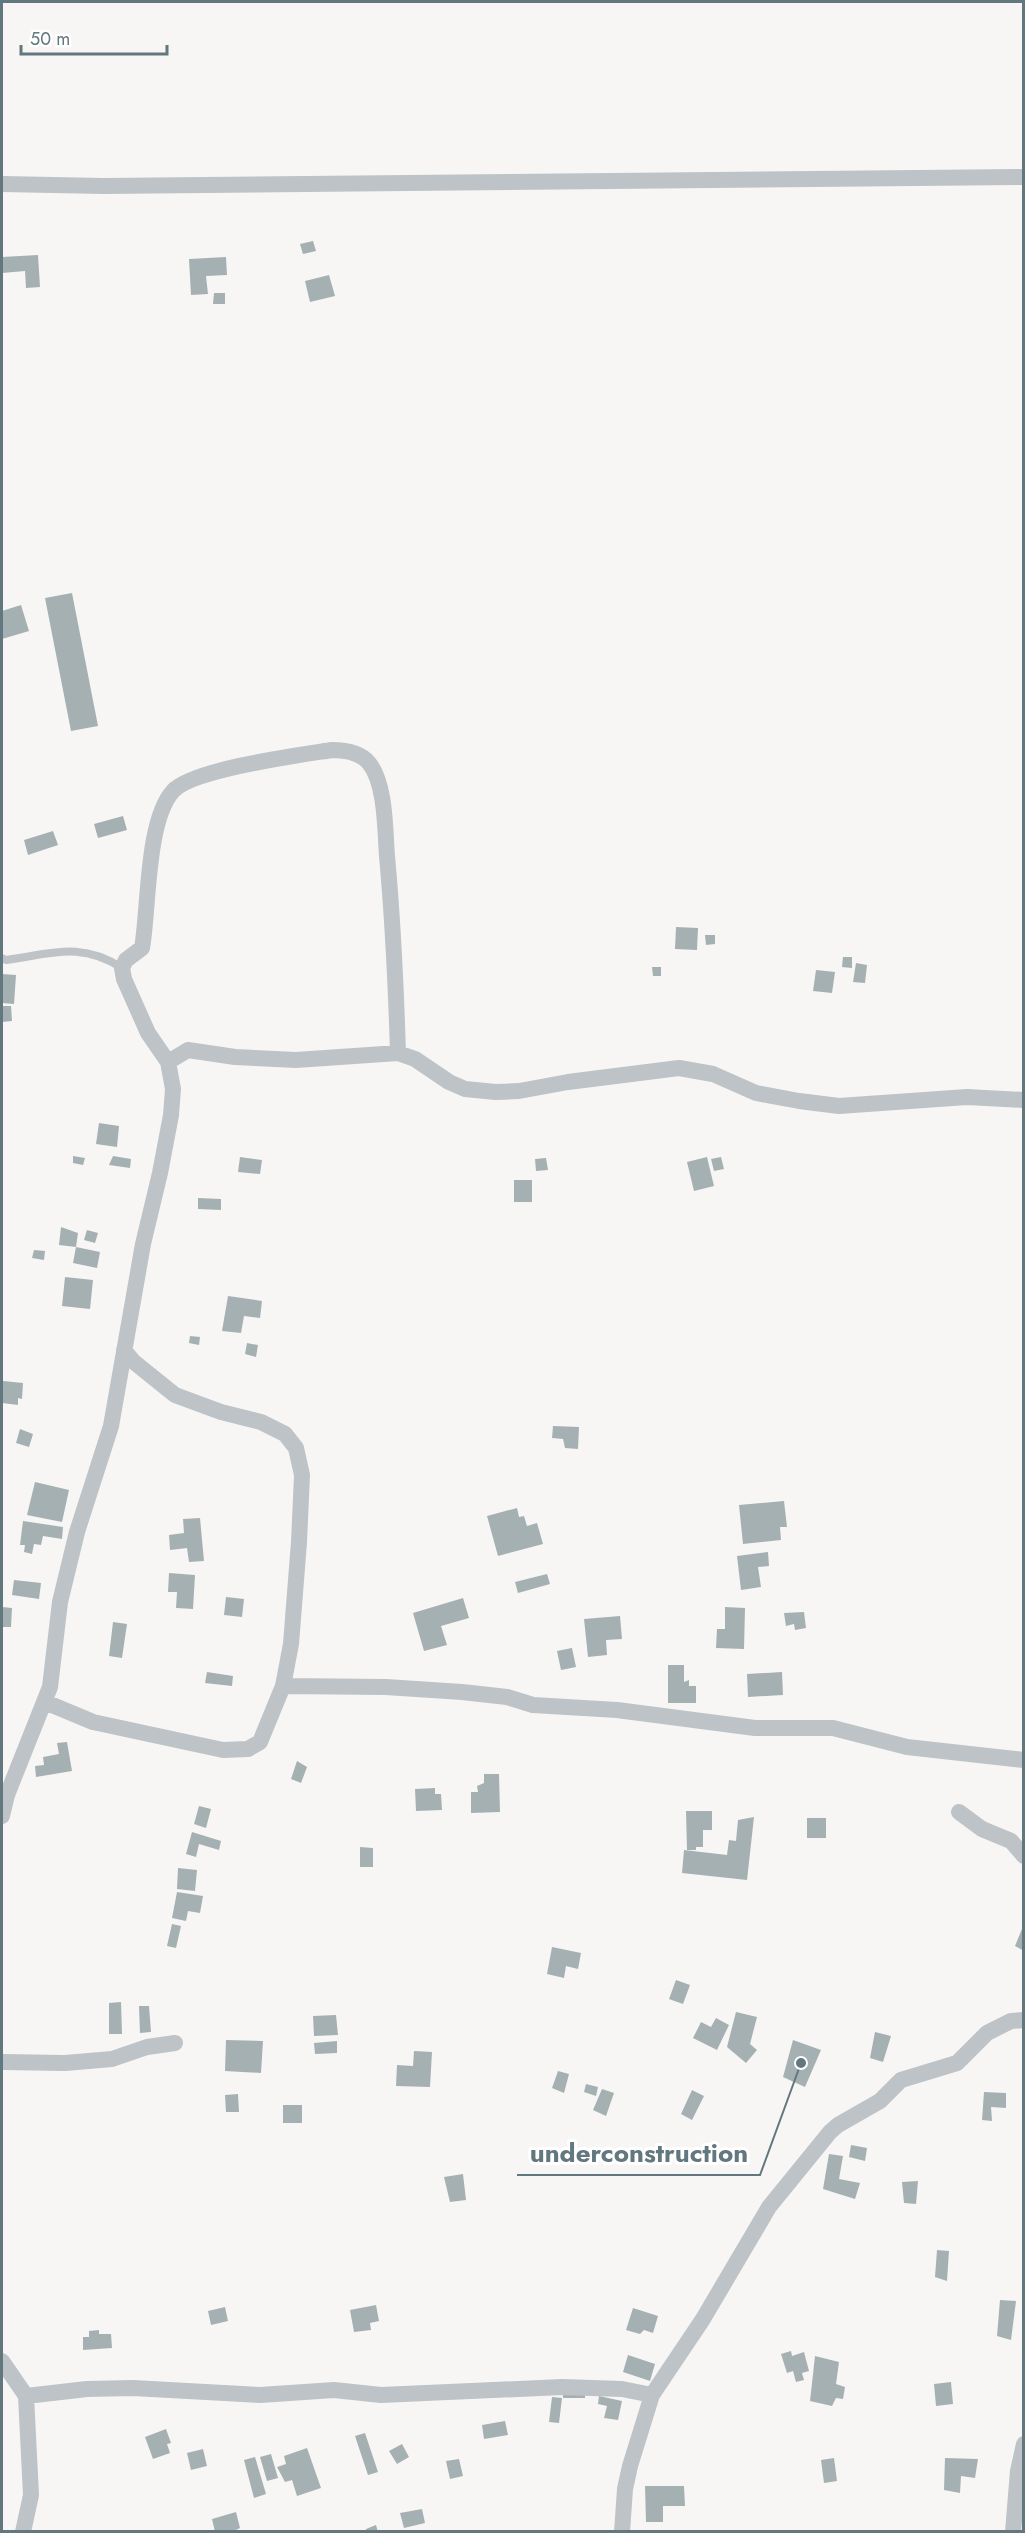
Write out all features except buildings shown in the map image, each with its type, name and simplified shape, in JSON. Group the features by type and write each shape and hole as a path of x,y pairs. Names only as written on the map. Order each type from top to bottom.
{"street":[{"path":"2,184 104,186 1023,177"},
{"path":"2,1816 45,1702 54,1666 60,1602 77,1532 111,1426 144,1244 166,1142 173,1089 168,1062 148,1033 124,979 122,968 126,960 142,948 153,848 160,818 174,790 198,777 332,750 352,752 370,764 383,802 393,921 398,1053"},
{"path":"168,1062 189,1050 235,1057 296,1060 398,1053 415,1059 449,1082 476,1091 519,1090 679,1068 713,1074 756,1093 819,1104 849,1105 967,1097 1023,1100"},
{"path":"45,1702 93,1722 223,1750 238,1750 248,1749 260,1742 283,1686 291,1644 302,1475 296,1448 285,1434 261,1422 221,1412 175,1395 134,1362 124,1350"},
{"path":"283,1686 386,1687 462,1692 507,1697 533,1705 617,1710 755,1728 833,1728 908,1748 1023,1760"},
{"path":"959,1812 982,1829 1011,1841 1023,1856"},
{"path":"622,2532 625,2489 652,2395 703,2319 769,2207 838,2125 880,2101 901,2080 957,2063 987,2033 1011,2021 1023,2020"},
{"path":"2,2062 65,2063 112,2059 147,2047 175,2043"},
{"path":"2,2361 26,2396 31,2495 22,2532"},
{"path":"26,2396 133,2388 260,2395 334,2390 381,2395 562,2387 622,2389 652,2395"},
{"path":"1013,2532 1018,2471 1023,2444"}],"lane":[{"path":"2,958 6,960 73,951 100,955 122,968"}],"place":[{"name":"underconstruction","path":"801,2063"}]}
